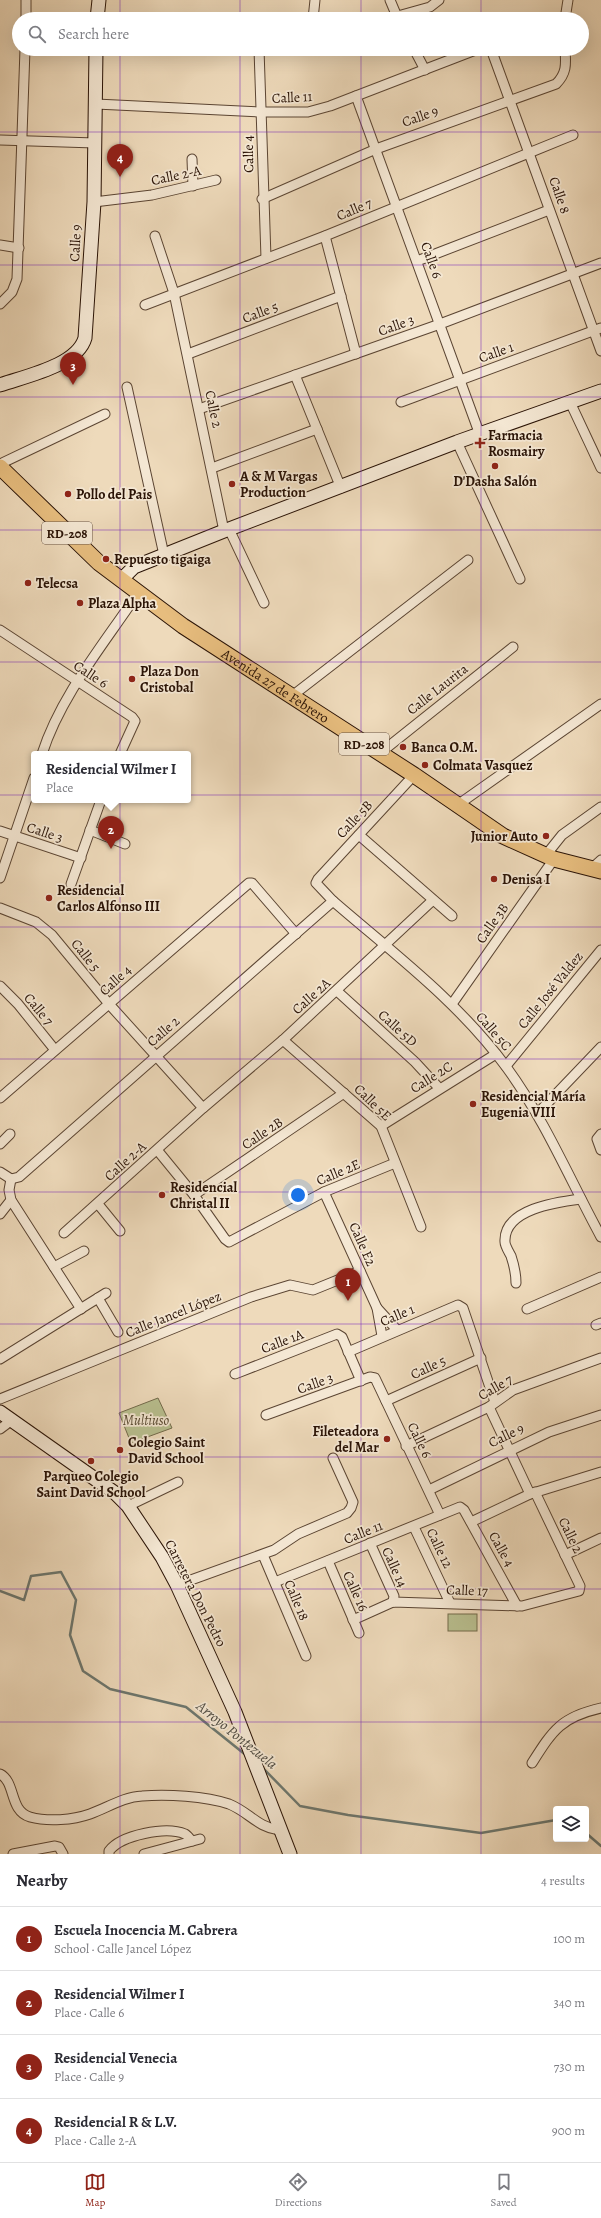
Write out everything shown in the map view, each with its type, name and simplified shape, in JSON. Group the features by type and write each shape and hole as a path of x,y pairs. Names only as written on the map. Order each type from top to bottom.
{"main road":[{"name":"Avenida 27 de Febrero","path":"0,465 75,541 121,580 183,626 379,754 459,804 504,836 550,857 598,867"}],"street":[{"path":"26,0 26,12"},
{"path":"98,12 99,0"},
{"path":"314,12 315,0"},
{"path":"390,0 395,12"},
{"path":"415,12 430,7 439,0"},
{"path":"566,12 568,0"},
{"path":"0,304 12,292 17,279 25,56"},
{"name":"Calle 9","path":"0,385 66,360 76,353 83,344 87,326 94,202 96,56"},
{"name":"Calle 4","path":"259,56 262,199 266,258"},
{"path":"418,56 425,70"},
{"name":"Calle 11","path":"96,104 261,112 308,112 356,96 460,56"},
{"name":"Calle 8","path":"494,56 530,152 549,210 573,273 598,329 601,351"},
{"name":"Calle 9","path":"262,199 376,149 556,84 564,76 566,56"},
{"name":"Calle 6","path":"356,96 480,434"},
{"name":"Calle 7","path":"145,305 325,236 574,135"},
{"path":"0,140 95,143"},
{"path":"192,160 193,186"},
{"name":"Calle 2-A","path":"94,202 152,195 216,180"},
{"path":"417,261 549,210"},
{"name":"Calle 2","path":"155,236 174,294 226,530 264,603"},
{"path":"325,236 356,354"},
{"path":"0,244 19,248"},
{"name":"Calle 3","path":"199,409 440,324 601,263"},
{"name":"Calle 5","path":"188,354 341,296"},
{"name":"Calle 1","path":"401,402 598,329"},
{"path":"295,376 341,488"},
{"path":"127,387 164,555"},
{"path":"121,580 134,567 226,530 341,488 457,442 601,391"},
{"path":"570,402 601,468"},
{"path":"0,465 104,414"},
{"path":"212,468 317,429"},
{"path":"457,442 520,579"},
{"path":"292,696 468,560"},
{"path":"43,751 56,719 78,682 138,593"},
{"name":"Calle 6","path":"0,630 132,716 135,721 121,751"},
{"name":"Calle Laurita","path":"379,754 513,647"},
{"path":"459,804 601,704"},
{"name":"Calle 5B","path":"316,883 318,879 414,775"},
{"path":"0,878 31,787"},
{"path":"72,884 101,803"},
{"name":"Calle 3B","path":"452,1004 550,857 562,835 601,807"},
{"path":"90,830 125,844"},
{"name":"Calle 3","path":"0,831 81,858"},
{"path":"359,835 452,916"},
{"name":"Calle 4","path":"0,1098 109,1004 171,948 249,882 252,883 296,934"},
{"name":"Calle 5C","path":"316,883 332,901 452,1004 506,1066 537,1114 601,1236"},
{"name":"Calle 2A","path":"203,1108 283,1040 385,947 433,900"},
{"name":"Calle 2","path":"11,1179 19,1177 332,901"},
{"name":"Calle 5","path":"0,908 36,922 52,935 109,1004 203,1108"},
{"name":"Calle José Valdez","path":"506,1066 601,950"},
{"name":"Calle 7","path":"0,986 18,1004 54,1050"},
{"name":"Calle 5D","path":"337,991 415,1062 438,1088"},
{"name":"Calle 5E","path":"283,1040 381,1126 421,1228"},
{"path":"537,1114 601,1047"},
{"name":"Calle 2C","path":"381,1126 438,1088 496,1054"},
{"name":"Calle 2B","path":"194,1195 344,1093"},
{"name":"Calle 2-A","path":"64,1233 158,1151 203,1108"},
{"path":"0,1144 10,1134"},
{"path":"599,1136 601,1150"},
{"path":"158,1151 194,1195"},
{"name":"Calle 2E","path":"194,1195 217,1231 229,1242 324,1192 395,1163"},
{"path":"0,1172 11,1179 9,1190 11,1200 81,1309"},
{"name":"Calle E2","path":"324,1192 377,1308 382,1336"},
{"path":"516,1283 516,1274 505,1242 508,1227 520,1216 546,1204 581,1199"},
{"path":"0,1214 11,1200"},
{"path":"98,1204 120,1232"},
{"path":"54,1267 84,1251"},
{"name":"Calle Jancel López","path":"0,1399 251,1297 290,1285 313,1290 360,1271"},
{"path":"527,1309 601,1277"},
{"path":"0,1360 102,1296 118,1332"},
{"name":"Calle 2","path":"458,1305 463,1308 481,1358 492,1404 509,1452 565,1555 580,1590"},
{"name":"Calle 1","path":"348,1352 382,1336 458,1305"},
{"name":"Calle E2","path":"377,1308 397,1330"},
{"name":"Calle 1A","path":"235,1374 339,1335 348,1352"},
{"path":"348,1352 361,1381"},
{"name":"Calle 5","path":"386,1401 481,1358"},
{"name":"Calle 7","path":"406,1446 492,1404 513,1390 601,1358"},
{"name":"Calle 6","path":"374,1378 440,1515"},
{"name":"Calle 3","path":"266,1415 361,1381 374,1378"},
{"name":"Carretera Don Pedro","path":"0,1412 95,1478 115,1493 128,1506 162,1557 177,1585 235,1712 279,1830"},
{"name":"Calle 9","path":"429,1490 549,1432 601,1415"},
{"path":"0,1429 12,1420"},
{"path":"177,1585 263,1555 282,1546 298,1534 345,1514 352,1508 352,1499 333,1458"},
{"path":"470,1522 532,1493 601,1472"},
{"path":"128,1506 178,1482"},
{"name":"Calle 11","path":"275,1582 370,1543 414,1527 460,1507"},
{"name":"Calle 4","path":"460,1507 517,1606"},
{"name":"Calle 12","path":"414,1527 450,1603"},
{"path":"565,1555 601,1538"},
{"name":"Calle 14","path":"370,1543 394,1596 393,1602"},
{"name":"Calle 18","path":"263,1555 306,1656"},
{"name":"Calle 16","path":"328,1561 359,1633"},
{"name":"Calle 17","path":"353,1620 393,1602 517,1606 531,1605 580,1590"},
{"path":"532,1764 547,1740 563,1722 581,1712 601,1708"},
{"path":"0,1774 6,1780 14,1801 20,1811 29,1817 64,1819 90,1814 118,1801 141,1796 202,1798 229,1804 242,1811 260,1826 279,1830 290,1854"},
{"path":"109,1854 109,1851 114,1844 134,1836 161,1832 185,1834 196,1840 144,1854"},
{"path":"13,1854 55,1846 59,1847 63,1854"}],"green space":[{"name":"Multiuso","path":"158,1398 172,1428 131,1443 119,1413"},
{"path":"448,1614 477,1614 477,1631 448,1631"}],"waterway":[{"name":"Arroyo Pontezuela","path":"0,1591 24,1600 31,1576 61,1572 76,1600 70,1635 83,1671 110,1689 186,1707 247,1756"},
{"name":"Arroyo Pontezuela","path":"262,1767 300,1806 348,1815 481,1833 553,1821"},
{"name":"Arroyo Pontezuela","path":"589,1836 601,1846"}],"place":[{"name":"Residencial R & L.V.","path":"120,177"},
{"name":"Residencial Venecia","path":"73,385"},
{"name":"Farmacia Rosmairy","path":"480,443"},
{"name":"D'Dasha Salón","path":"495,466"},
{"name":"A & M Vargas Production","path":"232,484"},
{"name":"Pollo del Pais","path":"68,494"},
{"name":"Repuesto tigaiga","path":"106,559"},
{"name":"Telecsa","path":"28,583"},
{"name":"Plaza Alpha","path":"80,603"},
{"name":"Plaza Don Cristobal","path":"132,679"},
{"name":"Banca O.M.","path":"403,747"},
{"name":"Colmata Vasquez","path":"425,765"},
{"name":"Junior Auto","path":"546,836"},
{"name":"Residencial Wilmer I","path":"111,849"},
{"name":"Denisa I","path":"494,879"},
{"name":"Residencial Carlos Alfonso III","path":"49,898"},
{"name":"Residencial María Eugenia VIII","path":"473,1104"},
{"name":"Residencial Christal II","path":"162,1195"},
{"name":"Escuela Inocencia M. Cabrera","path":"348,1301"},
{"name":"Fileteadora del Mar","path":"387,1439"},
{"name":"Colegio Saint David School","path":"120,1450"},
{"name":"Parqueo Colegio Saint David School","path":"91,1461"}]}
